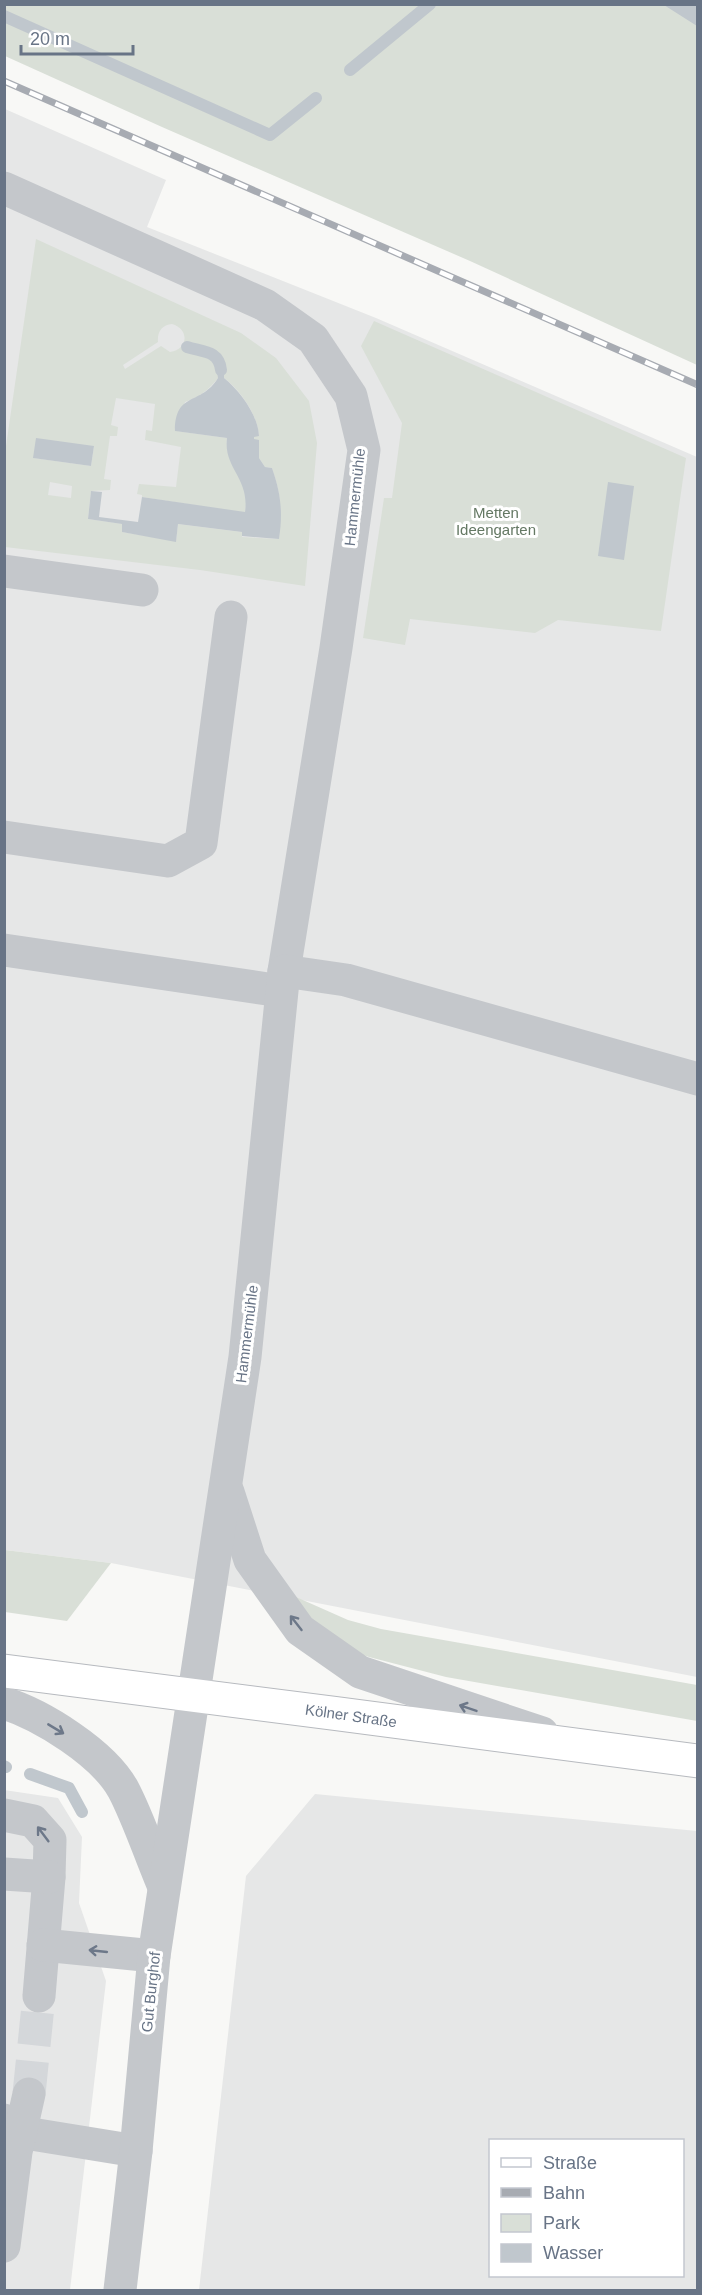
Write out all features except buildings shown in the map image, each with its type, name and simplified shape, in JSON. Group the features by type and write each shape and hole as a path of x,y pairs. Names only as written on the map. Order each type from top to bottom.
{"main road":[{"name":"Kölner Straße","path":"4,1671 698,1761"}],"street":[{"name":"Hammermühle","path":"4,188 265,305 313,339 351,396 364,450 336,648 282,981 245,1357 194,1694"},
{"path":"4,572 142,590"},
{"path":"4,837 168,861 201,843 231,617"},
{"path":"4,950 282,981 346,980 698,1079"},
{"path":"226,1484 250,1560 300,1630 360,1672 583,1747"},
{"name":"Gut Burghof","path":"120,2290 136,2151 154,1956 194,1694"},
{"path":"4,1703 21,1708 91,1750 122,1788 164,1887"},
{"path":"4,1815 33,1821 50,1840 50,1877 39,1996"},
{"path":"4,1874 50,1877"},
{"path":"43,1945 154,1956"},
{"path":"4,2246 12,2144 29,2094"},
{"path":"12,2144 136,2151"}],"shaded area":[{"path":"5,109 166,180 147,227 376,318 697,457 697,1677 111,1563 5,1550"},
{"path":"4,1790 58,1798 82,1837 79,1903 106,1981 70,2290 5,2290"},
{"path":"315,1794 697,1831 697,2290 199,2290 246,1876"}],"green space":[{"path":"5,5 697,5 697,365 470,261 5,56"},
{"path":"36,239 241,333 276,358 309,401 317,443 305,586 200,570 5,547 5,453","holes":["172,324 182,330 185,339 183,344 170,352 161,346 125,369 123,365 158,342 158,335 165,326","224,370 224,378 242,396 252,412 258,428 259,436 254,436 254,440 258,440 259,458 265,467 272,468 278,488 279,539 242,537 242,532 178,524 176,541 122,532 123,524 88,519 91,491 110,490 111,480 104,479 110,436 117,436 118,427 111,425 116,398 155,404 152,431 146,430 145,440 181,447 176,487 139,484 137,494 142,497 245,513 244,487 228,454 227,438 176,431 185,402 212,386","94,446 91,466 34,458","50,482 72,486 71,498 48,495"]},
{"name":"Metten Ideengarten","path":"374,321 686,458 661,631 558,620 535,633 410,619 405,645 363,638 384,498 392,498 402,423 361,346"},
{"path":"4,1550 111,1563 67,1621 5,1612"},
{"path":"287,1593 348,1620 381,1629 697,1685 697,1721 446,1677 369,1657 346,1649 327,1637"}],"water":[{"path":"664,5 697,5 697,26"},
{"path":"224,369 224,378 242,397 252,412 258,428 259,436 254,439 259,440 259,458 265,467 272,468 275,477 281,512 279,539 242,536 242,532 178,524 176,542 122,532 122,524 88,519 91,491 102,492 99,517 138,522 142,497 245,512 244,490 229,457 227,438 175,431 179,410 184,404 211,387 218,378 217,371"},
{"path":"36,438 94,446 91,466 33,458"},
{"path":"608,482 634,486 624,560 598,556"}],"waterway":[{"path":"350,70 430,4"},
{"path":"4,16 270,135 316,98"},
{"path":"187,347 213,355 220,363 221,370"},
{"path":"30,1774 69,1788 82,1812"}],"tunnel":[{"path":"29,2094 39,1996"}],"railway":[{"path":"4,81 698,385"}]}
